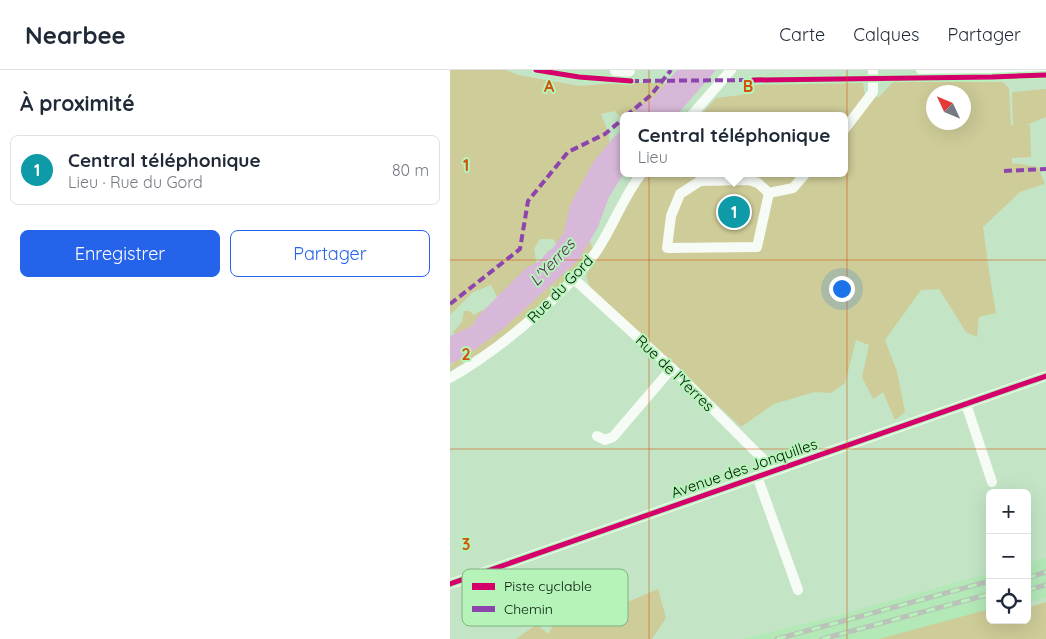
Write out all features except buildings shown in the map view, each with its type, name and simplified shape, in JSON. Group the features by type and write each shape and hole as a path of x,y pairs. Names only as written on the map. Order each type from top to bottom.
{"main road":[{"path":"618,70 628,70"}],"street":[{"path":"694,112 731,70"},
{"path":"848,125 873,92 873,70"},
{"path":"921,70 927,73 1046,71"},
{"name":"Rue du Gord","path":"450,378 513,336 574,279 596,252 639,177"},
{"path":"768,193 792,188 802,177"},
{"path":"749,180 758,183 768,193 757,247 667,248 670,216 680,194 700,182 749,180"},
{"name":"Rue de l'Yerres","path":"574,279 672,368 767,463 771,472"},
{"path":"597,436 605,440 613,437 672,368"},
{"name":"Avenue des Jonquilles","path":"493,569 1046,376"},
{"path":"966,404 992,482"},
{"path":"757,476 798,590"},
{"name":"Avenue des Jonquilles","path":"450,584 462,580"}],"shaded area":[{"path":"450,70 506,70 518,75 580,86 616,83 665,83 646,112 620,112 620,117 615,111 601,114 609,134 610,151 560,249 553,239 540,239 534,249 537,266 499,301 491,285 473,292 450,315"},
{"path":"893,82 1003,82 1009,88 1011,126 1013,125 1013,92 1046,89 1046,117 1025,125 1030,125 1031,157 1012,158 1012,163 1038,167 1045,184 1020,192 983,227 996,313 979,317 977,337 966,332 939,289 921,290 885,340 897,371 905,412 895,420 883,392 873,399 862,377 869,345 856,340 845,383 831,393 815,392 774,404 741,427 590,287 586,275 637,184 644,177 848,177 848,112 704,112 716,98 741,95 755,85 863,83 865,96 879,97"},
{"path":"588,238 593,249 554,293 504,338 450,371 450,366 462,354"},
{"path":"482,310 487,314 458,337 453,332 462,322 464,311 469,311 474,315"},
{"path":"1046,558 1046,598 1031,602 1031,579 1031,562"},
{"path":"986,574 986,614 890,639 742,639 836,616"},
{"path":"658,589 666,618 652,639 516,639 534,626 539,626 548,634 553,626 628,626 628,602"},
{"path":"1046,602 1046,639 879,639 986,610 986,624 1031,624 1031,607"}],"water":[{"path":"677,70 716,70 679,112 635,112 653,98"},
{"name":"L'Yerres","path":"620,132 622,177 609,197 598,227 579,259 504,328 466,356 450,364 450,336 472,326 478,316 526,268 540,261 553,248 564,232 570,205 594,161"}],"railway":[{"path":"1031,577 1046,572"},
{"path":"777,639 986,582"},
{"path":"1031,589 1046,585"},
{"path":"822,639 986,595"}],"marked path":[{"path":"631,112 651,95 671,70"},
{"path":"631,81 753,80"},
{"path":"450,304 520,249 528,201 568,152 605,134 620,121"},
{"path":"1004,171 1046,169"}],"cycle path":[{"path":"536,70 579,77 631,81"},
{"path":"753,80 1046,75"},
{"path":"493,569 1046,376"},
{"path":"450,584 462,580"}],"place":[{"name":"Central téléphonique","path":"734,212"}]}
